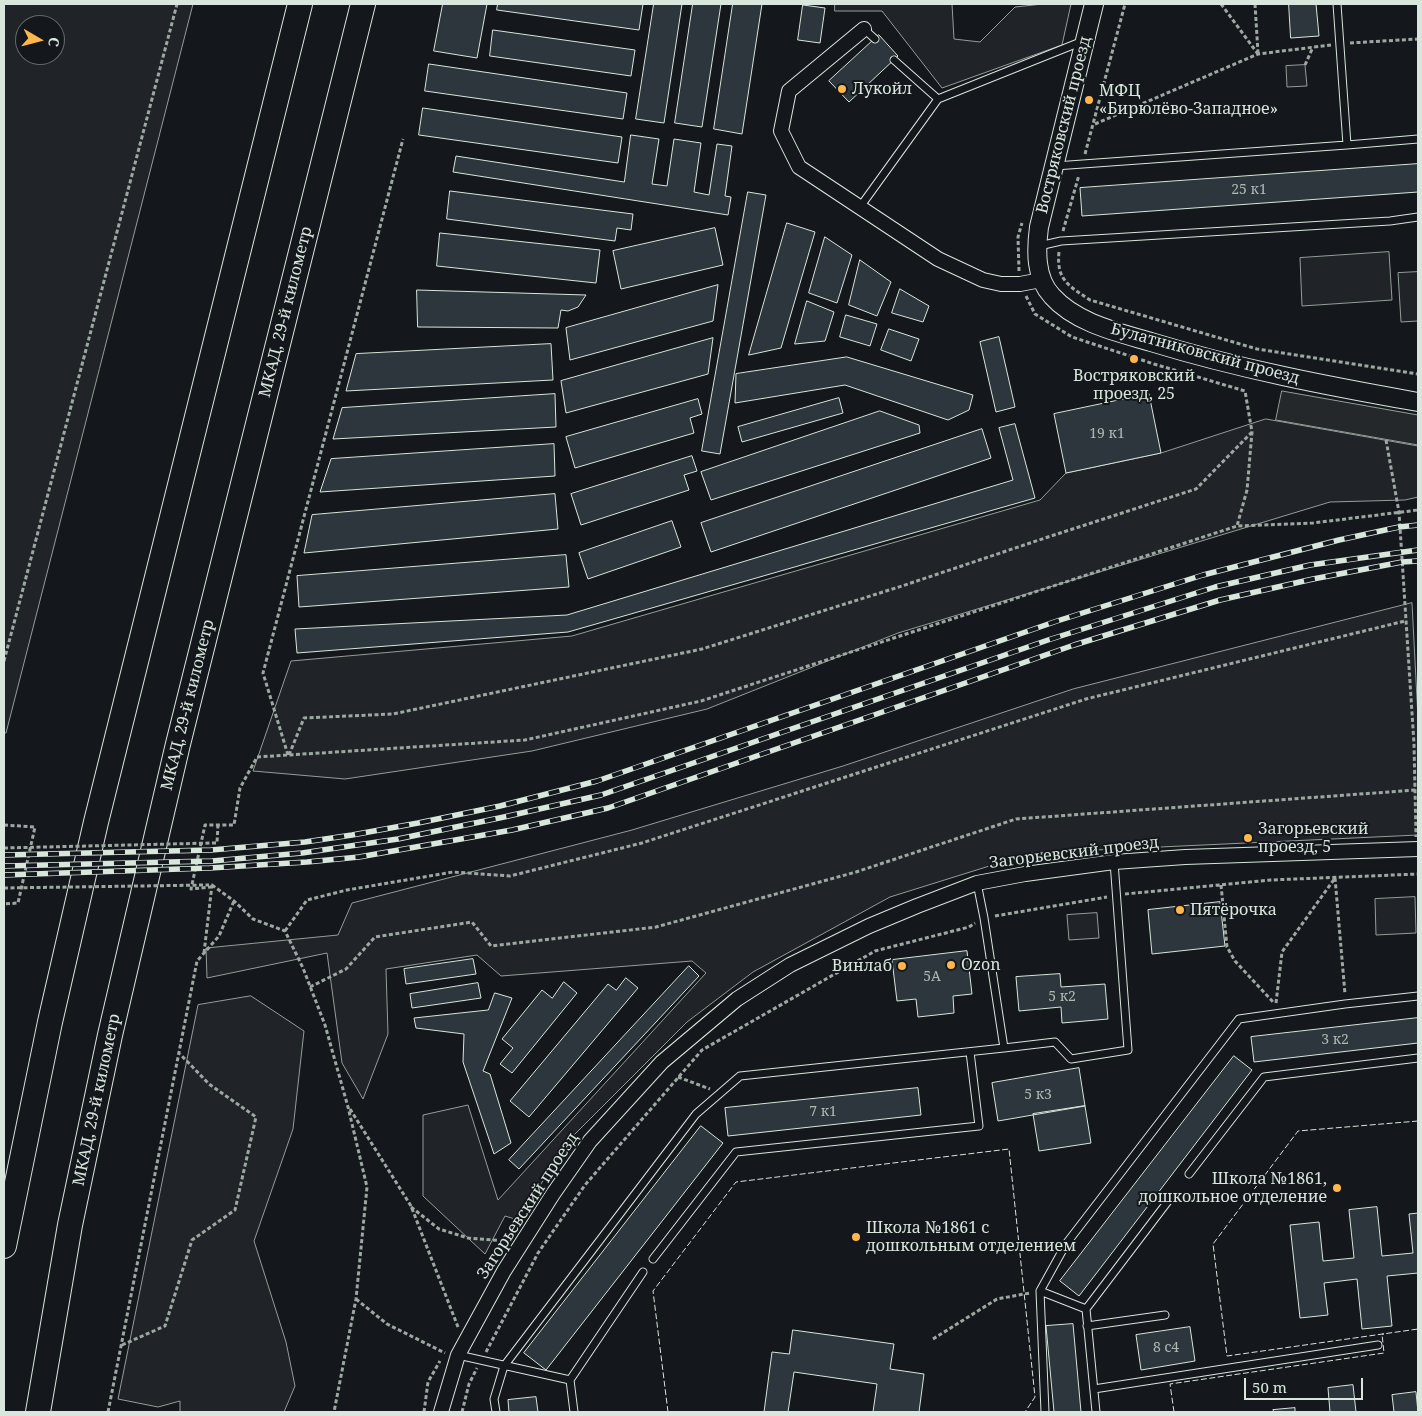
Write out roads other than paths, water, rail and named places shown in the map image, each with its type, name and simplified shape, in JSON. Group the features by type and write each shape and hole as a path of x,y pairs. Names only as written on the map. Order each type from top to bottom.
{"highway":[{"path":"4,1246 50,1022 96,822 300,4"},
{"name":"МКАД, 29-й километр","path":"38,1412 70,1224 110,1035 174,763 363,4"}],"street":[{"name":"Востряковский проезд","path":"1036,247 1045,198 1094,4"},
{"path":"864,29 790,91 781,131 799,167 938,260 983,280 1001,284 1020,284 1042,280"},
{"name":"Булатниковский проезд","path":"1036,247 1042,280 1050,295 1074,314 1111,330 1264,373 1418,402"},
{"name":"Загорьевский проезд","path":"441,1412 451,1351 590,1141 662,1062 737,999 790,965 869,926 977,883 1024,874 1114,862 1418,841"}],"lane":[{"path":"1337,4 1348,145"},
{"path":"864,29 875,39"},
{"path":"860,207 938,98 1085,40"},
{"path":"894,60 938,98"},
{"path":"1053,166 1418,140"},
{"path":"1036,247 1061,241 1390,221 1418,217"},
{"path":"496,1412 494,1399 504,1366 696,1114 740,1076 1055,1042 1071,1059 1128,1050 1114,862"},
{"path":"977,883 1004,1048"},
{"path":"1045,1412 1040,1291 1066,1244 1239,1019 1418,996"},
{"path":"654,1260 736,1152 979,1126 970,1052"},
{"path":"1189,1174 1264,1077 1418,1058"},
{"path":"1096,1412 1086,1309 1172,1196"},
{"path":"574,1412 570,1380 643,1272"},
{"path":"1040,1291 1086,1309"},
{"path":"1088,1326 1165,1315"},
{"path":"1094,1389 1378,1345"},
{"path":"451,1351 481,1361 570,1380"}],"railway":[{"path":"4,855 211,850 305,842 418,823 500,806 597,781 1057,621 1203,575 1339,540 1399,527 1418,525"},
{"path":"4,866 212,861 302,853 398,839 504,817 601,795 1048,640 1215,587 1310,565 1418,550"},
{"path":"4,875 210,868 307,862 359,857 512,830 608,808 1074,645 1220,600 1313,579 1402,562 1418,561"}],"place":[{"name":"Лукойл","path":"842,89"},
{"name":"МФЦ «Бирюлёво-Западное»","path":"1089,100"},
{"name":"Востряковский проезд, 25","path":"1134,359"},
{"name":"Загорьевский проезд, 5","path":"1248,838"},
{"name":"Пятёрочка","path":"1180,910"},
{"name":"Ozon","path":"951,965"},
{"name":"Винлаб","path":"902,966"},
{"name":"Школа №1861, дошкольное отделение","path":"1337,1188"},
{"name":"Школа №1861 с дошкольным отделением","path":"856,1237"}]}
